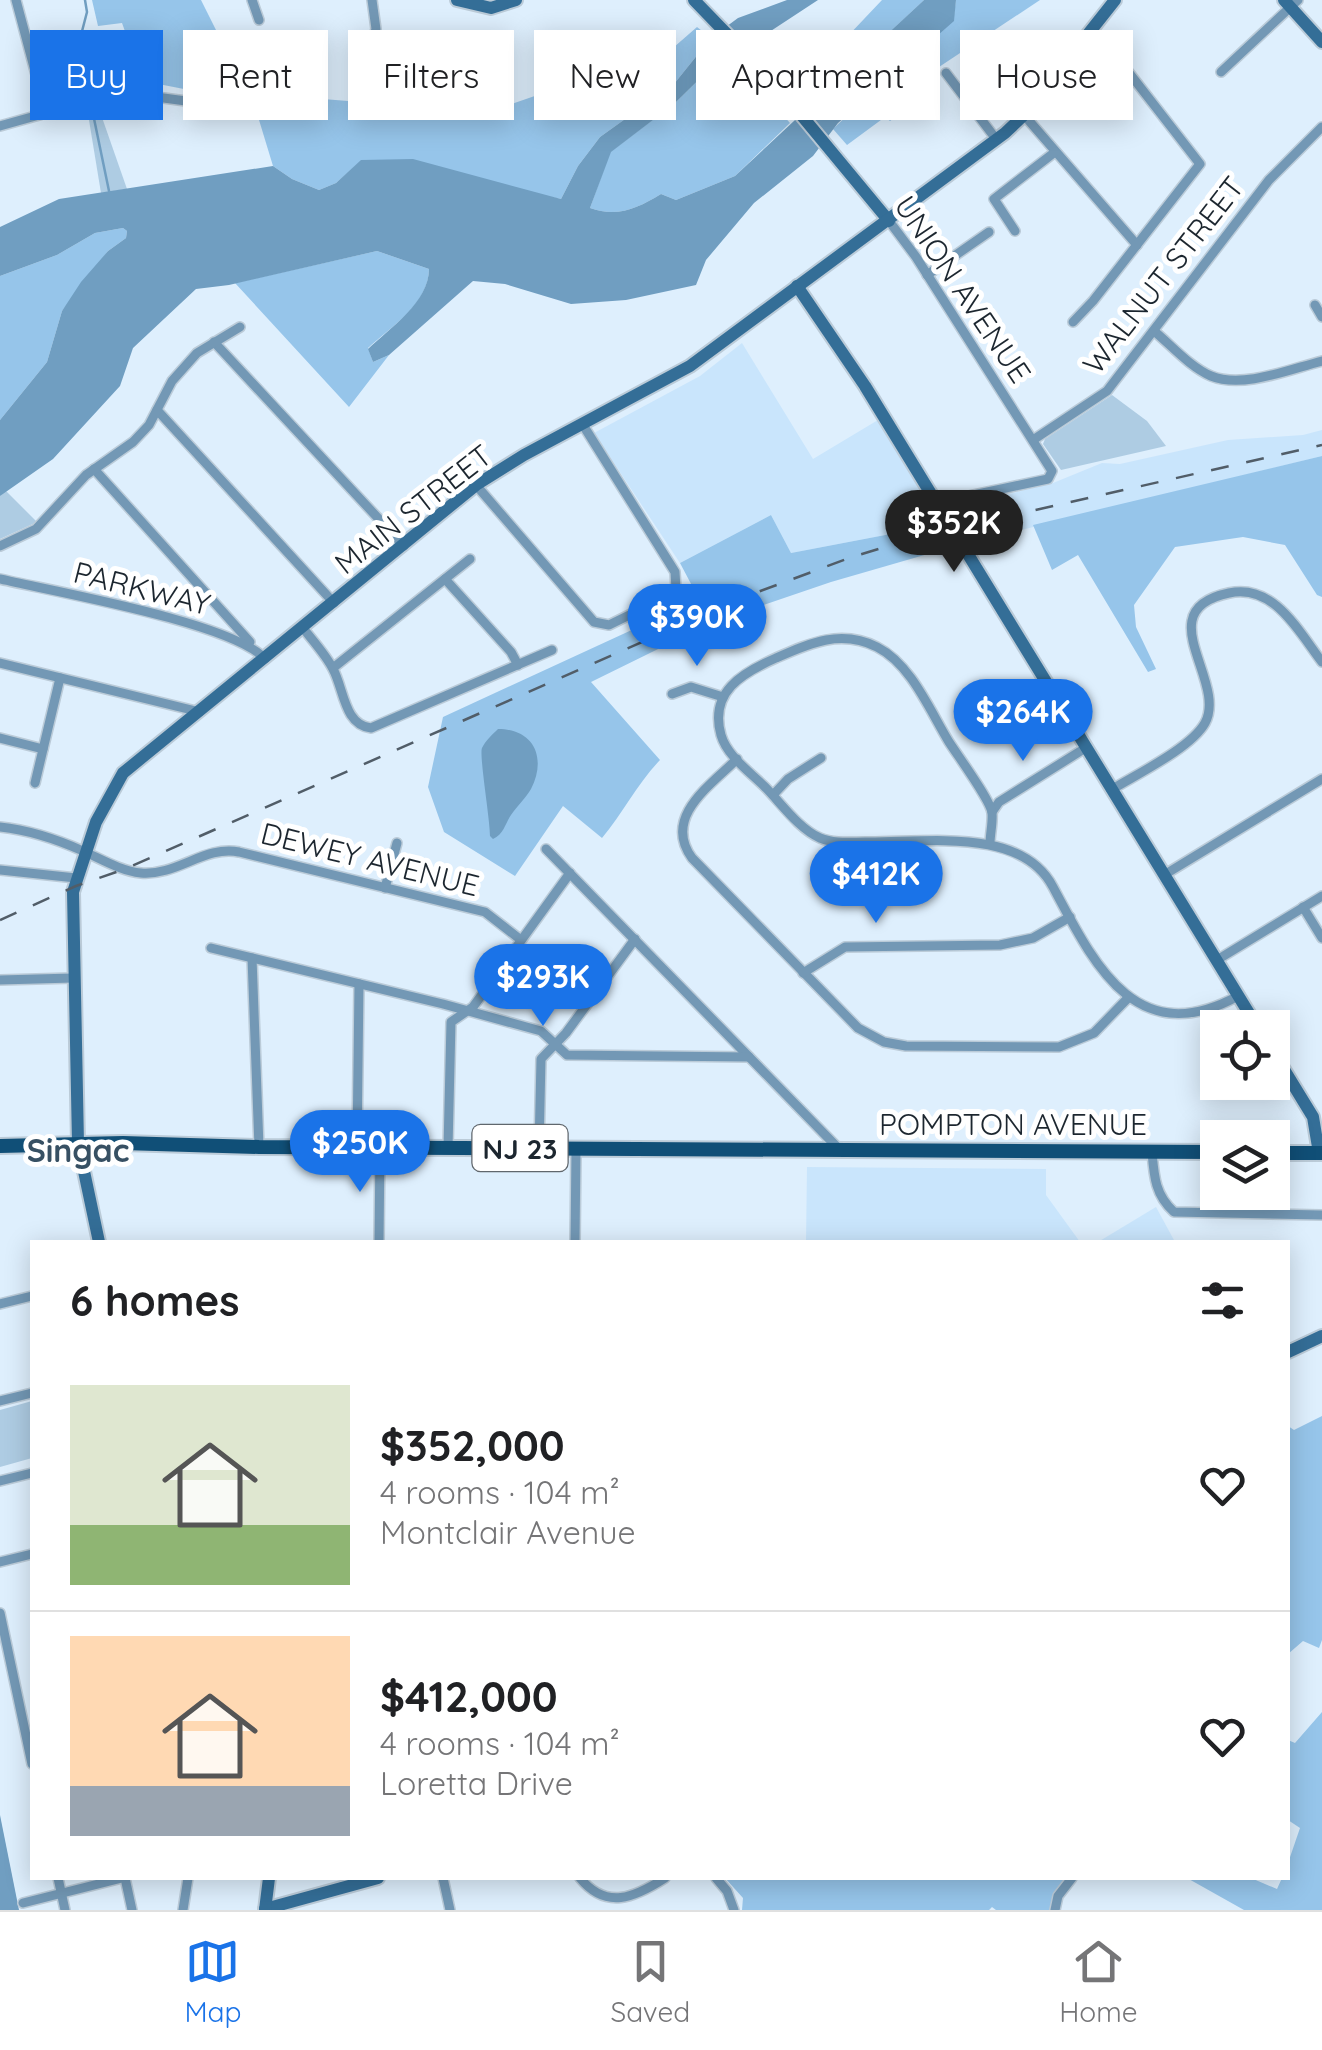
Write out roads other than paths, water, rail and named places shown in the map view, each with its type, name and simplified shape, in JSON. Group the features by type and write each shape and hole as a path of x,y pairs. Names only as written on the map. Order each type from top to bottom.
{"main road":[{"path":"457,0 491,8 516,0"},
{"name":"MAIN STREET","path":"1090,30 1116,0"},
{"path":"1291,2 1322,42"},
{"name":"UNION AVENUE","path":"697,3 778,88 889,221"},
{"name":"MAIN STREET","path":"99,1240 78,1143 72,978 76,878 106,800 123,773 476,485 674,376 889,221 1018,120"},
{"path":"796,286 865,386 1247,1010"},
{"path":"1290,1079 1313,1117 1321,1153 1290,1152"},
{"name":"NJ 23","path":"0,1146 78,1143 576,1149"},
{"name":"POMPTON AVENUE","path":"576,1149 1200,1152"},
{"path":"1290,1351 1322,1336"},
{"path":"269,1880 265,1909 347,1882"}],"street":[{"path":"16,0 30,52"},
{"path":"252,0 260,20"},
{"path":"372,0 376,30"},
{"path":"1221,72 1291,2"},
{"path":"946,73 996,139"},
{"path":"1072,322 1093,301 1200,164 1133,77"},
{"path":"0,126 30,117"},
{"path":"1028,120 1137,245"},
{"name":"WALNUT STREET","path":"1032,440 1107,391 1269,180 1322,127"},
{"path":"1014,230 994,199 1055,152"},
{"name":"UNION AVENUE","path":"889,221 928,274 1051,468 1048,479 936,502"},
{"path":"928,274 988,232"},
{"path":"1315,305 1322,317"},
{"path":"0,546 36,528 94,469 133,442 179,372 197,353 240,327"},
{"path":"1154,330 1200,369 1218,378 1244,378 1322,361"},
{"path":"214,342 404,546"},
{"path":"157,410 334,603"},
{"path":"476,485 591,620 601,626 668,596 676,589 677,577 582,425"},
{"path":"94,469 255,648"},
{"path":"333,668 470,559"},
{"name":"PARKWAY","path":"0,579 214,631 255,648 265,659"},
{"path":"445,579 511,652 518,665"},
{"path":"1112,790 1191,740 1204,726 1210,692 1190,632 1196,614 1212,600 1243,592 1266,598 1284,613 1322,662"},
{"path":"303,628 333,668 353,720 360,727 372,728 552,650"},
{"path":"992,812 903,668 880,648 847,638 826,639 742,674 723,697 719,714 725,745 807,830 831,841 990,844 1021,854 1038,866 1108,978 1128,998 1156,1010 1186,1013 1216,1007 1238,996"},
{"path":"0,663 200,712"},
{"path":"35,783 60,678"},
{"path":"672,694 691,687 723,697"},
{"path":"0,738 43,749"},
{"path":"990,844 992,812 999,802 1087,747"},
{"path":"773,795 788,779 821,758"},
{"path":"738,759 688,809 683,840 692,858 858,1028 884,1042 906,1046 1059,1047 1094,1033 1128,998"},
{"path":"1164,875 1322,779"},
{"name":"DEWEY AVENUE","path":"0,827 29,830 143,873 172,870 230,850 485,912 522,940"},
{"path":"385,888 397,843"},
{"path":"546,849 840,1150"},
{"path":"0,870 76,878"},
{"path":"448,1148 451,1022 468,1011 570,872"},
{"path":"1217,960 1322,896"},
{"path":"1303,907 1322,938"},
{"path":"803,973 844,947 1000,945 1042,934 1070,917"},
{"path":"539,1148 539,1066 635,939"},
{"path":"211,948 541,1032 560,1052 574,1056 749,1057"},
{"path":"252,958 259,1148"},
{"path":"0,980 72,978"},
{"path":"357,1148 359,984"},
{"path":"379,1240 380,1148"},
{"path":"575,1240 576,1149"},
{"path":"1152,1152 1155,1183 1163,1202 1174,1212 1322,1215"},
{"path":"0,1304 30,1296"},
{"path":"0,1401 30,1394"},
{"path":"0,1481 30,1474"},
{"path":"0,1562 30,1554"},
{"path":"0,1612 30,1755"},
{"path":"20,1709 30,1706"},
{"path":"58,1880 65,1910"},
{"path":"23,1902 116,1880"},
{"path":"124,1880 132,1910"},
{"path":"183,1910 188,1880"},
{"path":"443,1880 450,1910"},
{"path":"581,1880 588,1891 613,1907 662,1880"},
{"path":"718,1880 728,1891 734,1910"},
{"path":"1055,1910 1058,1896 1070,1880"}],"waterway":[{"path":"82,30 87,12 85,0"},
{"path":"94,120 109,191"}],"railway":[{"path":"0,920 747,596 852,557 921,536 1322,445"}],"district":[{"name":"Singac","path":"78,1150"}]}
